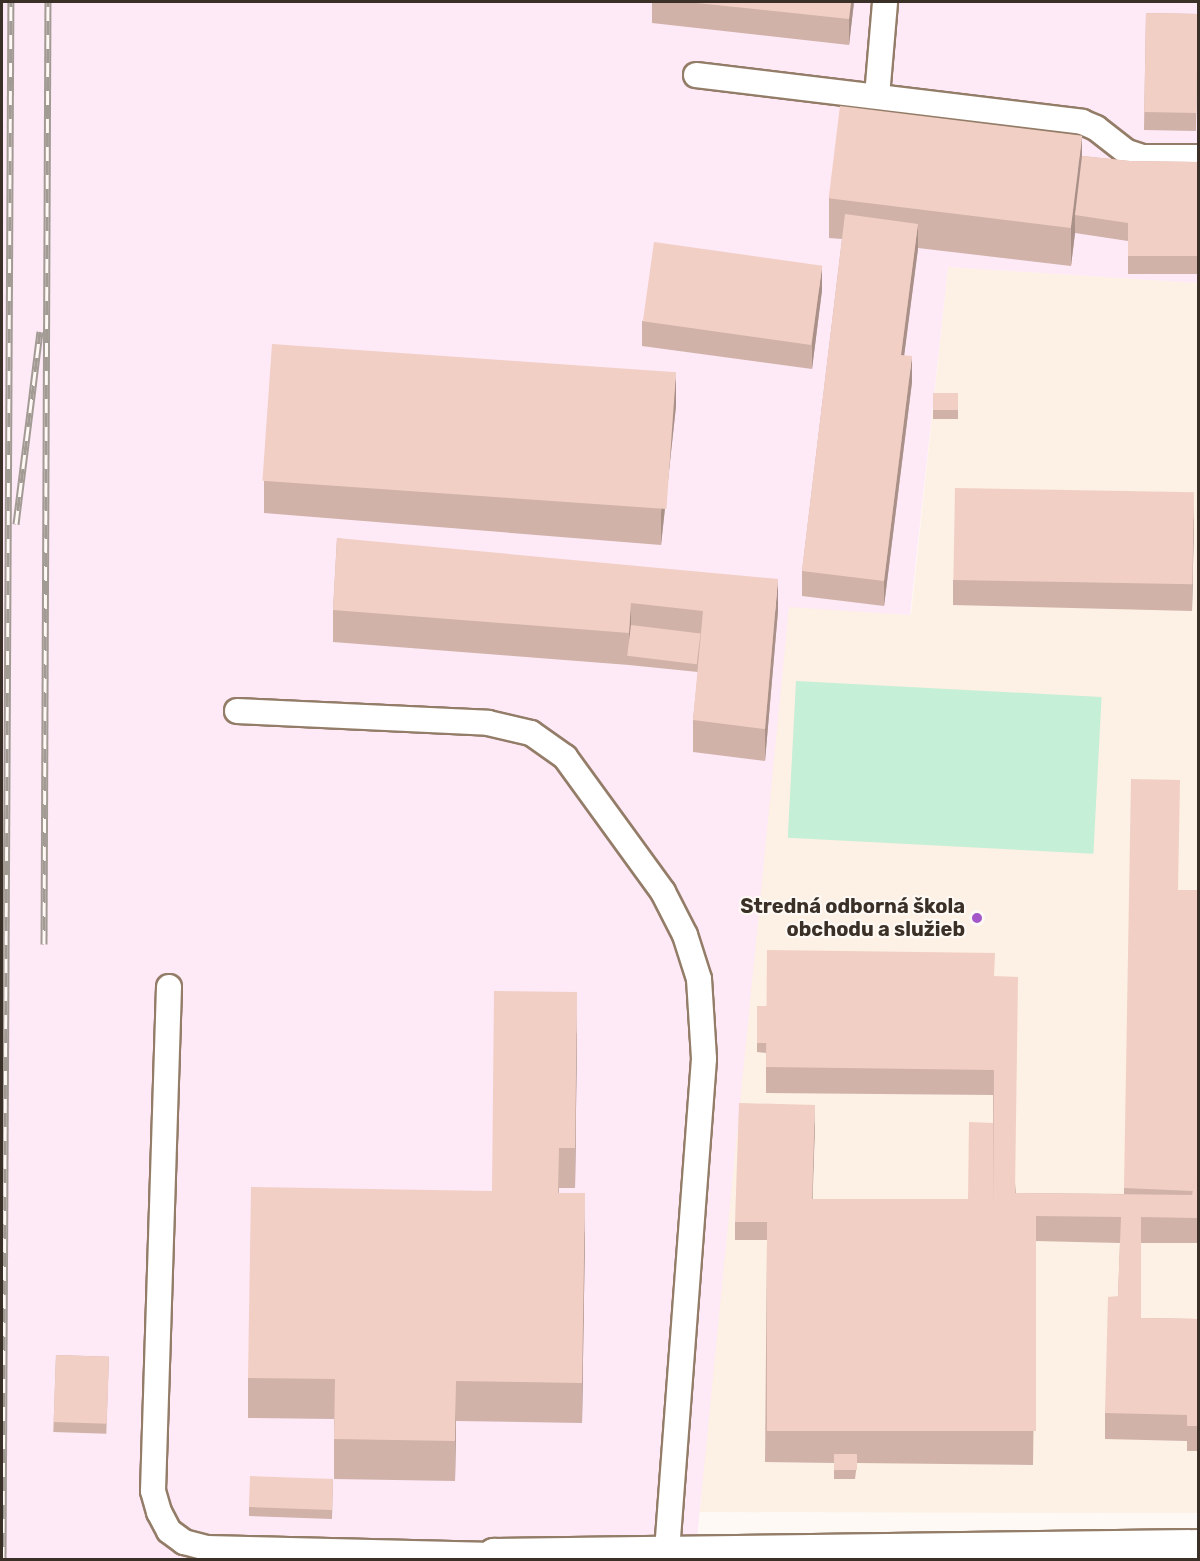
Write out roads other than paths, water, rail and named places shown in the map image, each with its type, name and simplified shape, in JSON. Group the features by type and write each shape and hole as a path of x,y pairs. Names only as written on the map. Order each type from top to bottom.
{"street":[{"path":"492,1557 667,1552 1198,1546"}],"lane":[{"path":"877,96 885,2"},
{"path":"696,75 1082,122 1096,128 1127,152 1142,157 1198,157"},
{"path":"237,711 488,723 531,733 565,757 663,892 685,935 699,979 704,1059 667,1552"},
{"path":"169,987 153,1491 164,1521 184,1542 207,1548 492,1557"}],"railway":[{"path":"3,1560 11,2"},
{"path":"44,944 48,2"},
{"path":"16,524 40,331"}],"place":[{"name":"Stredná odborná škola obchodu a služieb","path":"977,918"}]}
